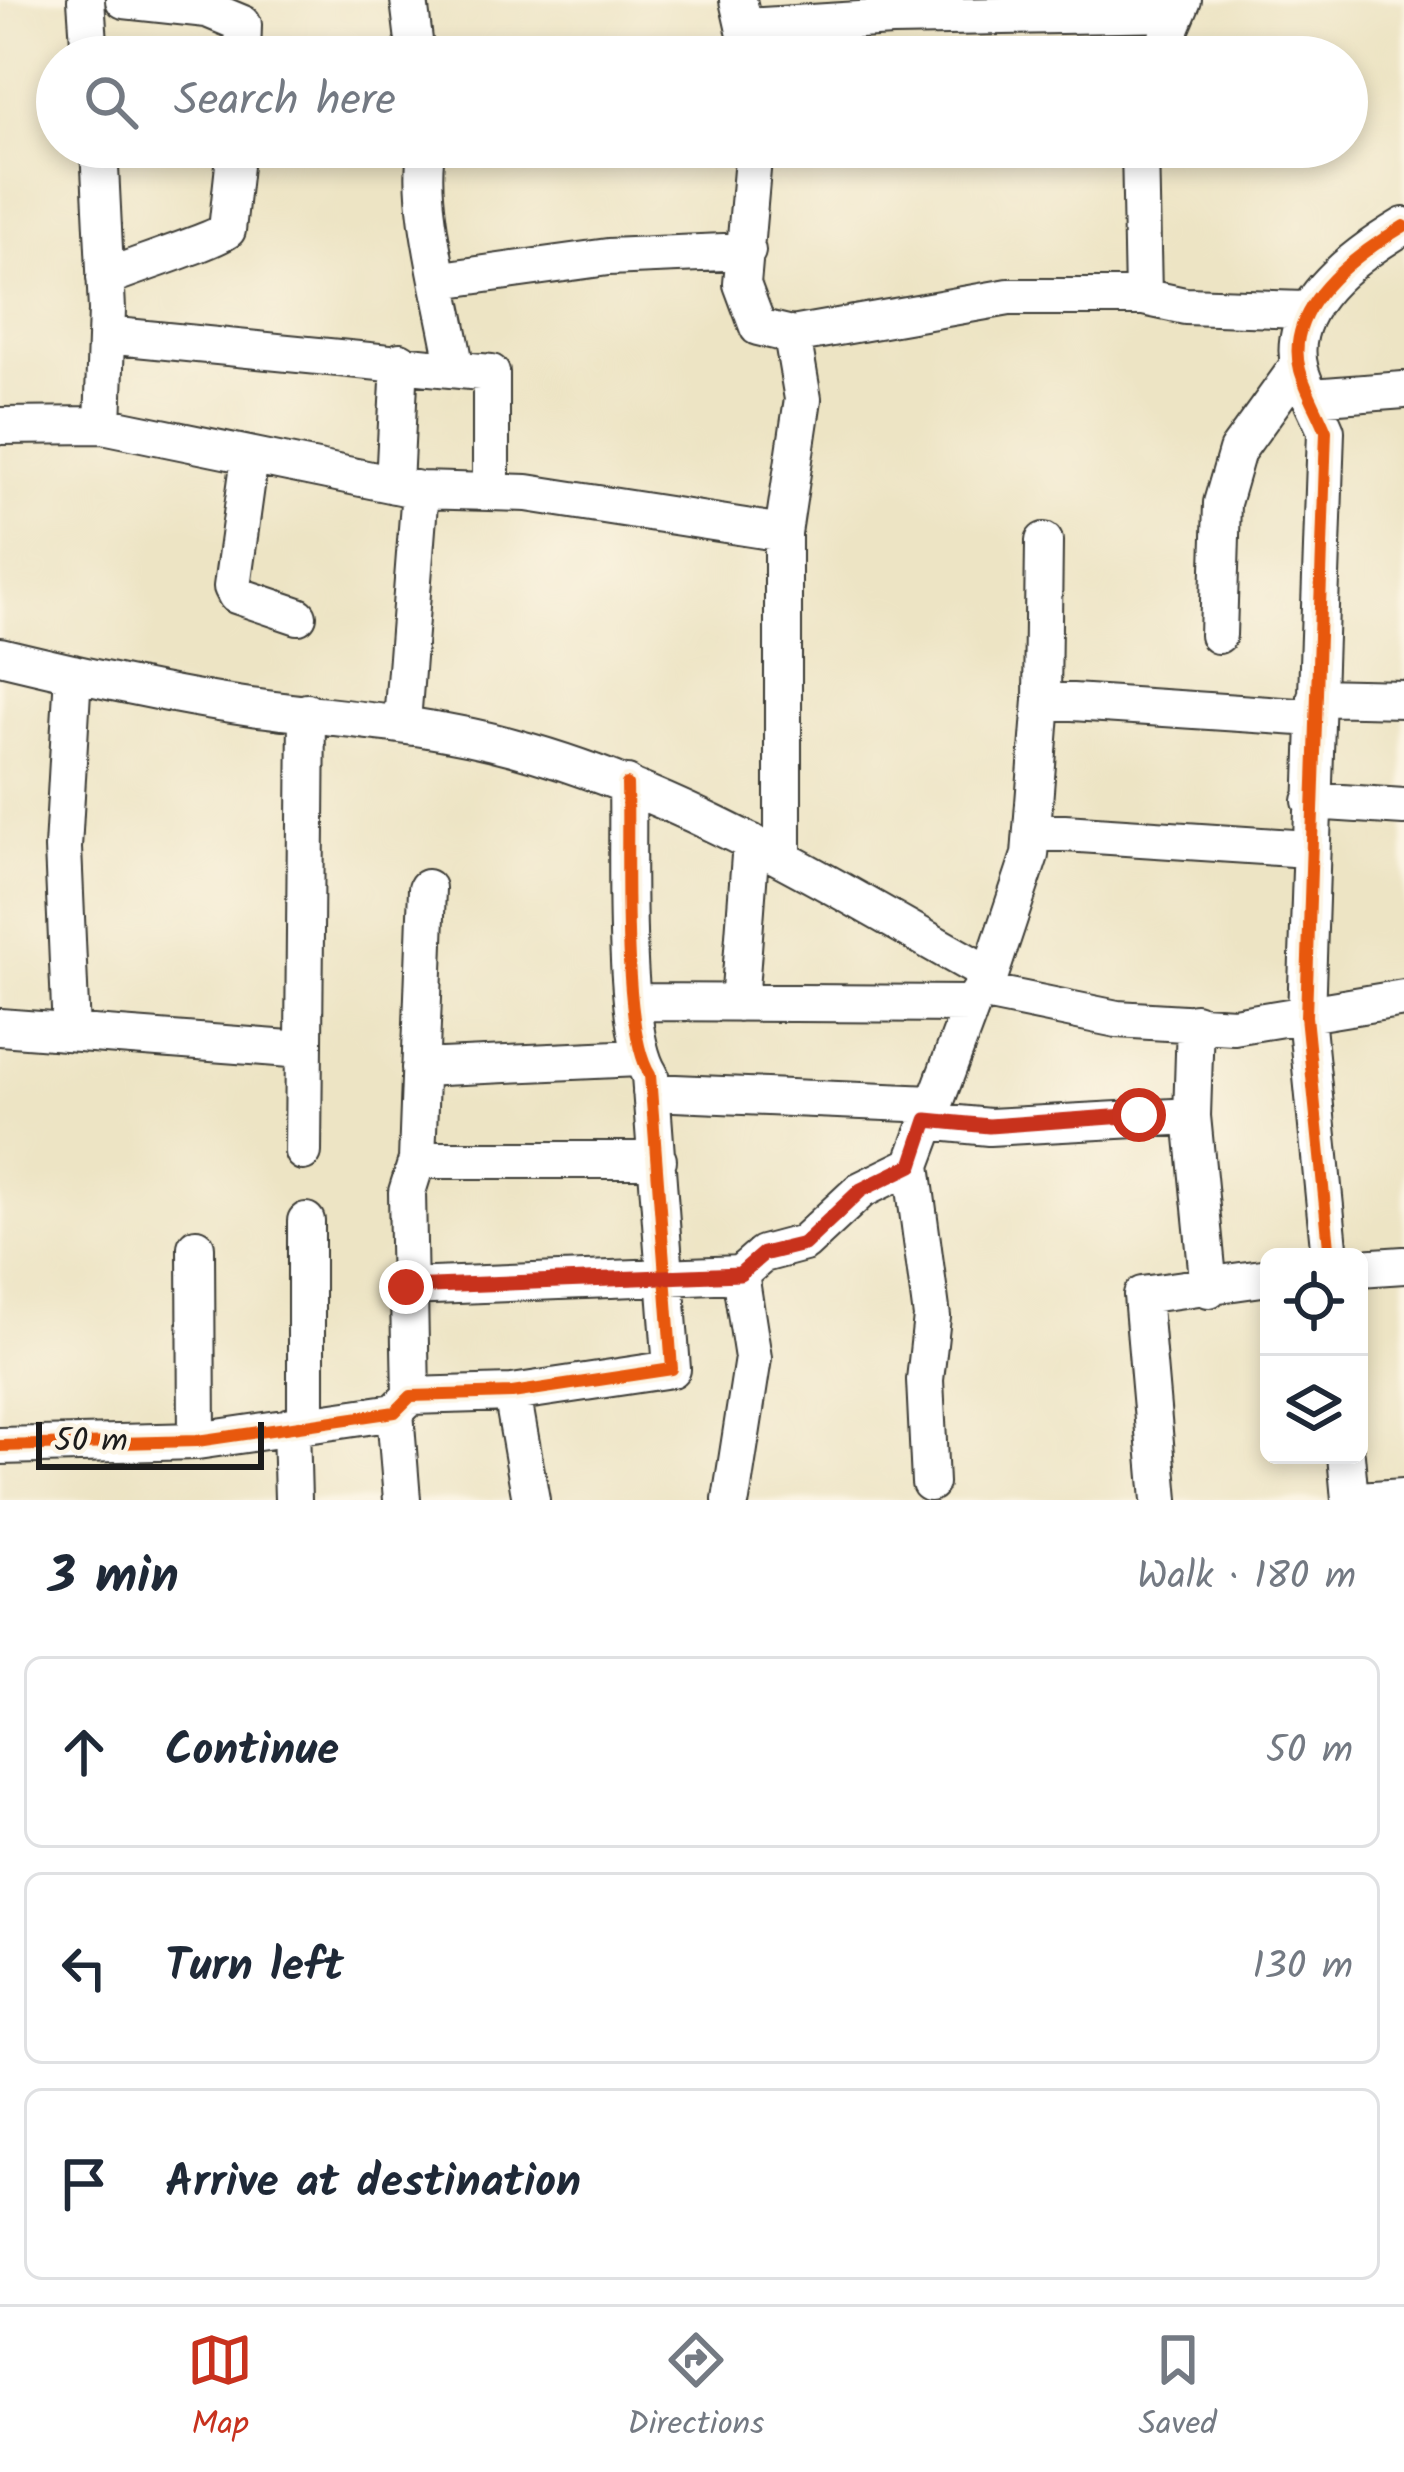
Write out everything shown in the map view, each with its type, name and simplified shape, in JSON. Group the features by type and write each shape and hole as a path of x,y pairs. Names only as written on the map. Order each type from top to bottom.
{"street":[{"path":"86,0 89,36"},
{"path":"124,0 224,15 243,24 243,36"},
{"path":"409,0 413,36"},
{"path":"745,28 1180,6 1168,36"},
{"path":"100,168 106,335 103,424"},
{"path":"105,278 227,230 234,168"},
{"path":"423,168 455,366"},
{"path":"753,168 742,284 758,327 792,334 1010,297 1143,297 1185,306 1305,310"},
{"path":"1140,168 1143,297"},
{"path":"1329,1248 1306,1016 1308,849 1326,431 1305,381 1305,310 1360,256 1404,226"},
{"path":"442,280 608,257 747,251"},
{"path":"739,1003 767,850 783,533 803,399 792,334"},
{"path":"106,335 455,366 495,378 491,491"},
{"path":"400,361 407,487 402,722"},
{"path":"1305,381 1404,390"},
{"path":"1218,635 1222,503 1237,451 1305,381"},
{"path":"0,426 103,424 407,487 491,491 783,533"},
{"path":"250,457 232,587 236,595 298,616"},
{"path":"930,1484 925,1380 932,1317 912,1165 981,990 1034,831 1044,541"},
{"path":"0,656 73,673 307,712 402,722 516,747 627,784 767,850 981,990"},
{"path":"71,1032 63,848 73,673"},
{"path":"1042,700 1316,707 1404,699"},
{"path":"302,1152 307,712"},
{"path":"0,1446 197,1441 403,1404 672,1369 658,1160 634,1002 627,784"},
{"path":"1311,801 1404,807"},
{"path":"1034,831 1308,849"},
{"path":"402,1500 407,1192 417,1160 427,888"},
{"path":"634,1002 739,1003 981,990 1117,1019 1234,1026 1404,998"},
{"path":"1195,1022 1192,1116 1209,1289"},
{"path":"0,1027 304,1050"},
{"path":"420,1067 645,1075 930,1113 989,1126 1192,1116"},
{"path":"417,1160 658,1160"},
{"path":"406,1287 740,1274 763,1254 804,1244 861,1190 912,1165"},
{"path":"292,1500 306,1221"},
{"path":"196,1247 197,1441"},
{"path":"1368,1267 1404,1265"},
{"path":"731,1500 753,1358 740,1274"},
{"path":"1160,1500 1142,1295 1260,1279"},
{"path":"512,1393 531,1500"},
{"path":"1348,1464 1354,1500 1404,1497"}],"cycle path":[{"path":"1329,1248 1306,1016 1326,431 1300,370 1298,347 1302,324 1328,284 1404,226"},
{"path":"0,1446 197,1441 395,1412 411,1396 512,1393 672,1369 650,1075 640,1052 630,979 627,784"}],"route":[{"path":"406,1287 740,1274 763,1254 804,1244 861,1190 912,1165 927,1120 989,1126 1139,1115"}]}
